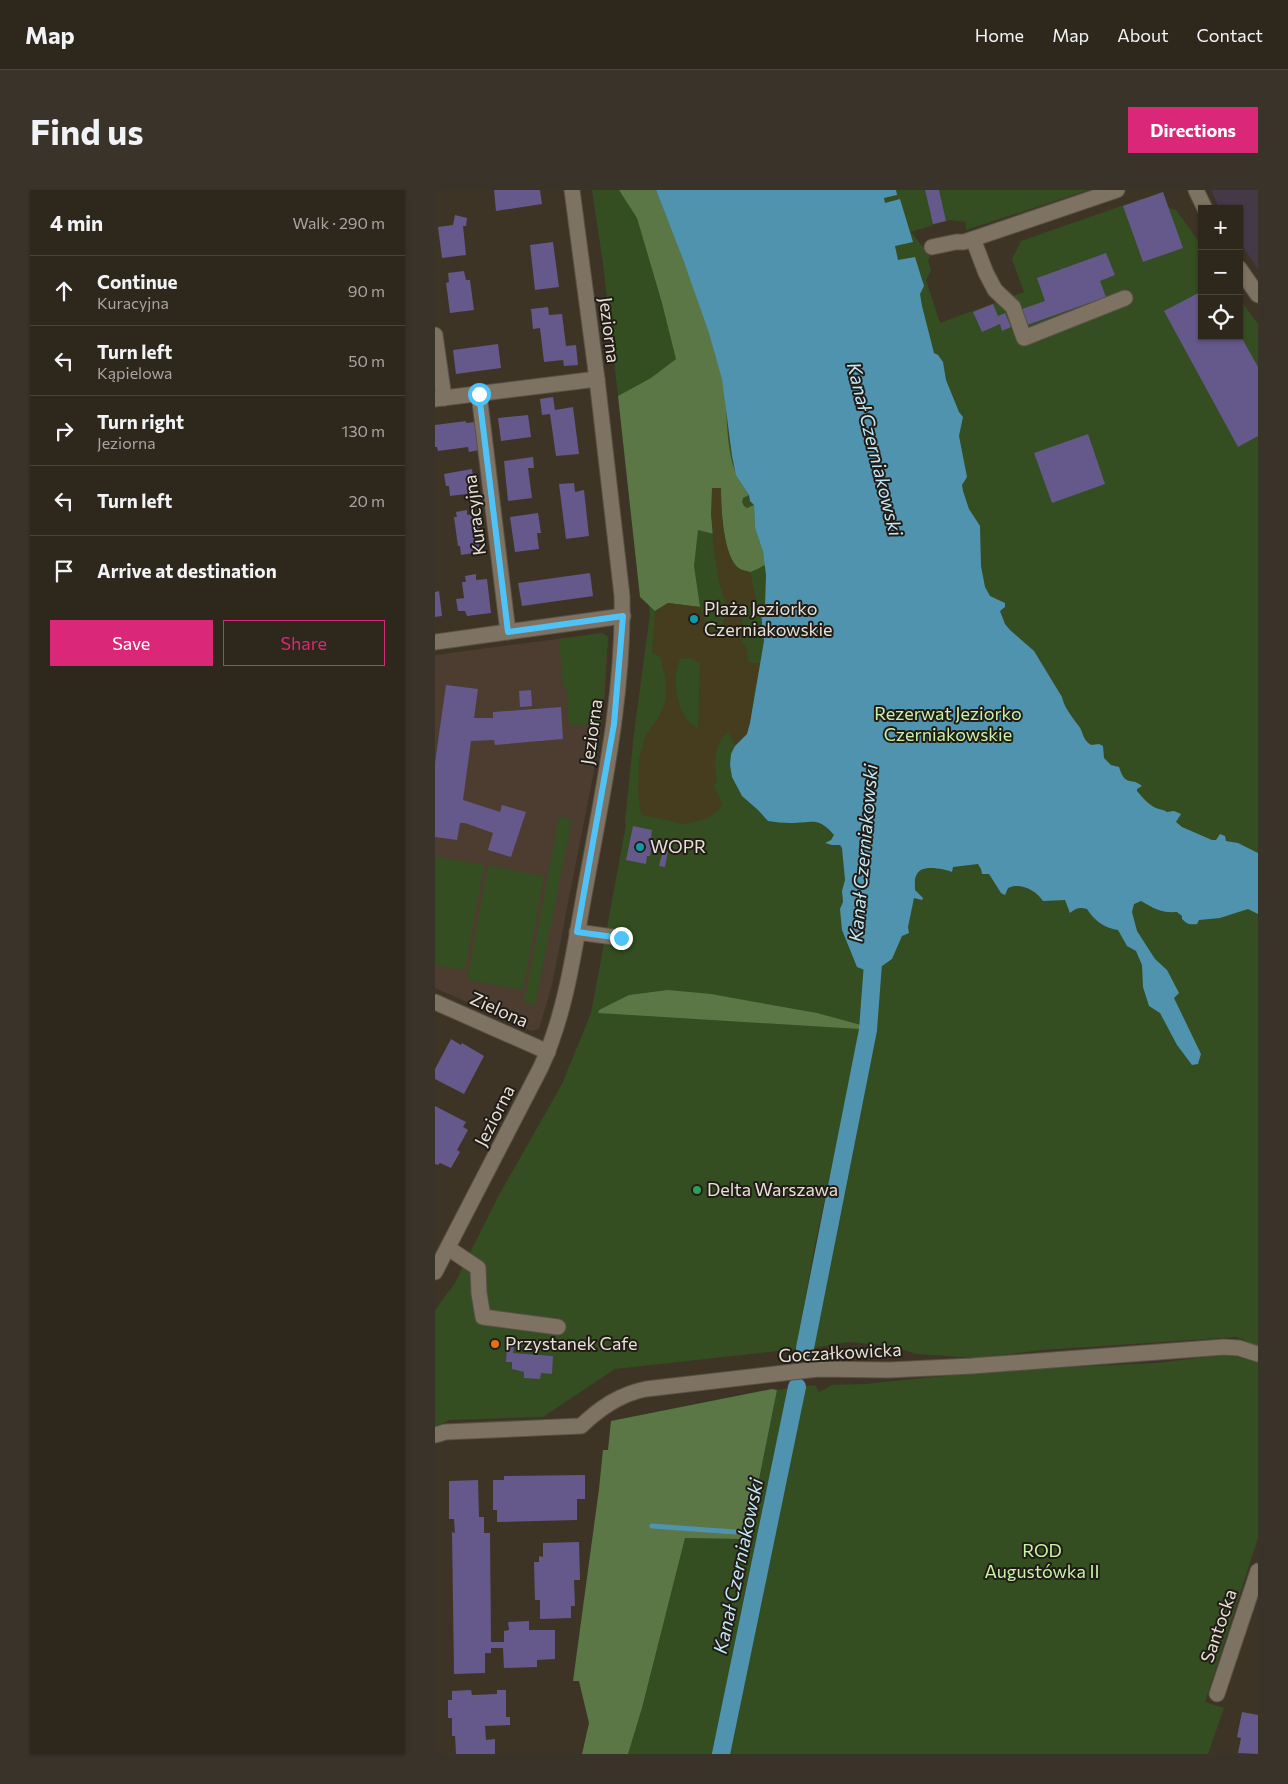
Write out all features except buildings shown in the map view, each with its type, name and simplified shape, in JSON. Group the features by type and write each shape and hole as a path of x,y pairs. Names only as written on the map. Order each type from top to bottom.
{"street":[{"name":"Jeziorna","path":"435,1272 443,1249 548,1052 556,1032 565,997 614,724 623,616 621,586 597,379 572,190"},
{"path":"932,247 964,242 1117,190"},
{"path":"1197,190 1203,205"},
{"path":"973,239 986,273 995,290 1013,307 1023,338 1125,298"},
{"path":"1243,274 1258,295"},
{"path":"435,334 439,399 597,379"},
{"name":"Kuracyjna","path":"479,394 508,632"},
{"path":"435,642 623,616"},
{"path":"577,932 621,938"},
{"name":"Zielona","path":"435,1002 548,1052"},
{"path":"443,1249 478,1268 483,1317 558,1327"},
{"name":"Goczałkowicka","path":"435,1436 445,1432 581,1426 595,1412 629,1392 818,1369 889,1370 972,1366 1224,1347 1239,1348 1258,1354"},
{"name":"Santocka","path":"1217,1694 1258,1571"}],"shaded area":[{"path":"1211,190 1258,190 1258,269 1243,247 1243,205 1218,205"},
{"path":"602,633 608,637 605,693 598,750 552,985 539,1029 532,1031 435,988 435,655"}],"green space":[{"name":"Rezerwat Jeziorko Czerniakowskie","path":"592,190 1089,190 966,230 966,222 949,220 911,232 930,256 928,261 931,270 926,280 940,323 1024,292 1012,259 1021,241 1141,199 1176,210 1198,240 1198,340 1243,340 1243,303 1258,324 1258,1350 1241,1345 1245,1340 1236,1337 1043,1350 977,1358 916,1354 892,1346 849,1342 813,1348 876,1030 861,1029 815,1245 796,1349 615,1369 543,1417 449,1420 435,1427 435,1310 455,1283 499,1195 562,1084 591,1013 626,825 634,733 650,614 624,394 618,396 603,264"},
{"path":"619,190 656,190 692,282 716,353 724,389 730,453 738,478 749,495 743,498 742,502 747,508 754,505 755,528 765,565 755,570 750,572 741,570 734,562 729,551 723,524 721,489 711,513 714,534 698,530 694,566 700,607 668,603 655,611 640,597 618,396 651,378 676,359 637,218"},
{"path":"602,633 608,637 601,724 569,726 566,688 563,688 559,639"},
{"path":"559,817 572,819 535,1005 524,1003"},
{"path":"435,856 484,865 465,970 435,965"},
{"path":"488,865 544,876 523,990 467,980"},
{"path":"668,990 711,994 817,1013 861,1025 860,1029 598,1013 599,1010 629,995"},
{"name":"ROD Augustówka II","path":"1229,1354 1258,1362 1258,1538 1205,1702 1224,1708 1208,1754 628,1754 642,1708 685,1538 747,1538 777,1390 815,1385 819,1392 832,1385 864,1384 1004,1370 1157,1363"},
{"path":"772,1389 777,1390 747,1539 685,1538 642,1708 628,1754 582,1754 589,1723 579,1681 573,1681 603,1450 608,1450 611,1421"}],"sand":[{"path":"712,488 721,488 724,528 728,550 737,567 750,572 757,603 747,609 742,615 742,643 746,646 748,661 761,664 747,734 735,746 728,732 717,749 715,770 717,784 713,784 723,806 706,819 685,824 641,815 638,793 639,758 646,735 660,715 666,700 665,676 660,656 652,653 655,611 668,603 700,607 706,622 717,633 720,631 728,610 719,582 711,513","holes":["690,658 700,663 698,728 691,723 680,707 677,698 676,678 680,659"]}],"water":[{"path":"656,190 896,190 897,195 884,198 885,203 900,199 913,242 895,246 898,260 915,257 924,286 920,294 934,353 943,362 946,380 959,412 963,417 959,436 967,477 962,485 963,491 969,509 980,526 981,566 985,587 990,596 1005,603 1005,607 1000,611 1005,624 1034,651 1086,740 1091,745 1099,744 1103,746 1104,758 1111,765 1119,767 1126,780 1142,786 1137,791 1148,803 1167,812 1174,811 1181,814 1176,822 1182,827 1212,840 1216,840 1220,834 1225,836 1226,841 1238,843 1258,853 1258,914 1248,909 1220,918 1199,920 1197,924 1189,924 1177,912 1158,910 1141,901 1134,904 1132,912 1137,931 1155,959 1167,970 1179,993 1174,998 1201,1054 1198,1064 1192,1065 1177,1045 1160,1013 1149,1006 1143,987 1142,965 1136,951 1127,946 1118,930 1100,923 1087,909 1078,908 1070,913 1065,900 1043,901 1036,893 1027,888 1013,886 1008,888 1005,895 1001,893 989,874 982,874 978,864 953,867 952,872 933,868 920,871 915,877 915,890 923,898 922,900 914,898 908,927 909,933 902,936 892,959 872,973 857,967 842,930 840,909 843,902 842,891 845,880 842,848 840,845 825,843 831,840 834,835 819,823 768,821 742,796 732,777 730,765 731,754 735,746 747,734 764,641 761,613 765,607 766,575 763,552 755,528 754,505 736,475 722,379 709,333"}],"waterway":[{"name":"Kanał Czerniakowski","path":"805,1348 868,1030 874,950"},
{"name":"Kanał Czerniakowski","path":"721,1754 797,1387"},
{"path":"652,1526 735,1532"}],"place":[{"name":"Plaża Jeziorko Czerniakowskie","path":"694,619"},
{"name":"WOPR","path":"640,847"},
{"name":"Delta Warszawa","path":"697,1190"},
{"name":"Przystanek Cafe","path":"495,1344"}],"route":[{"path":"479,394 508,632 623,616 614,724 577,932 621,938"}]}
